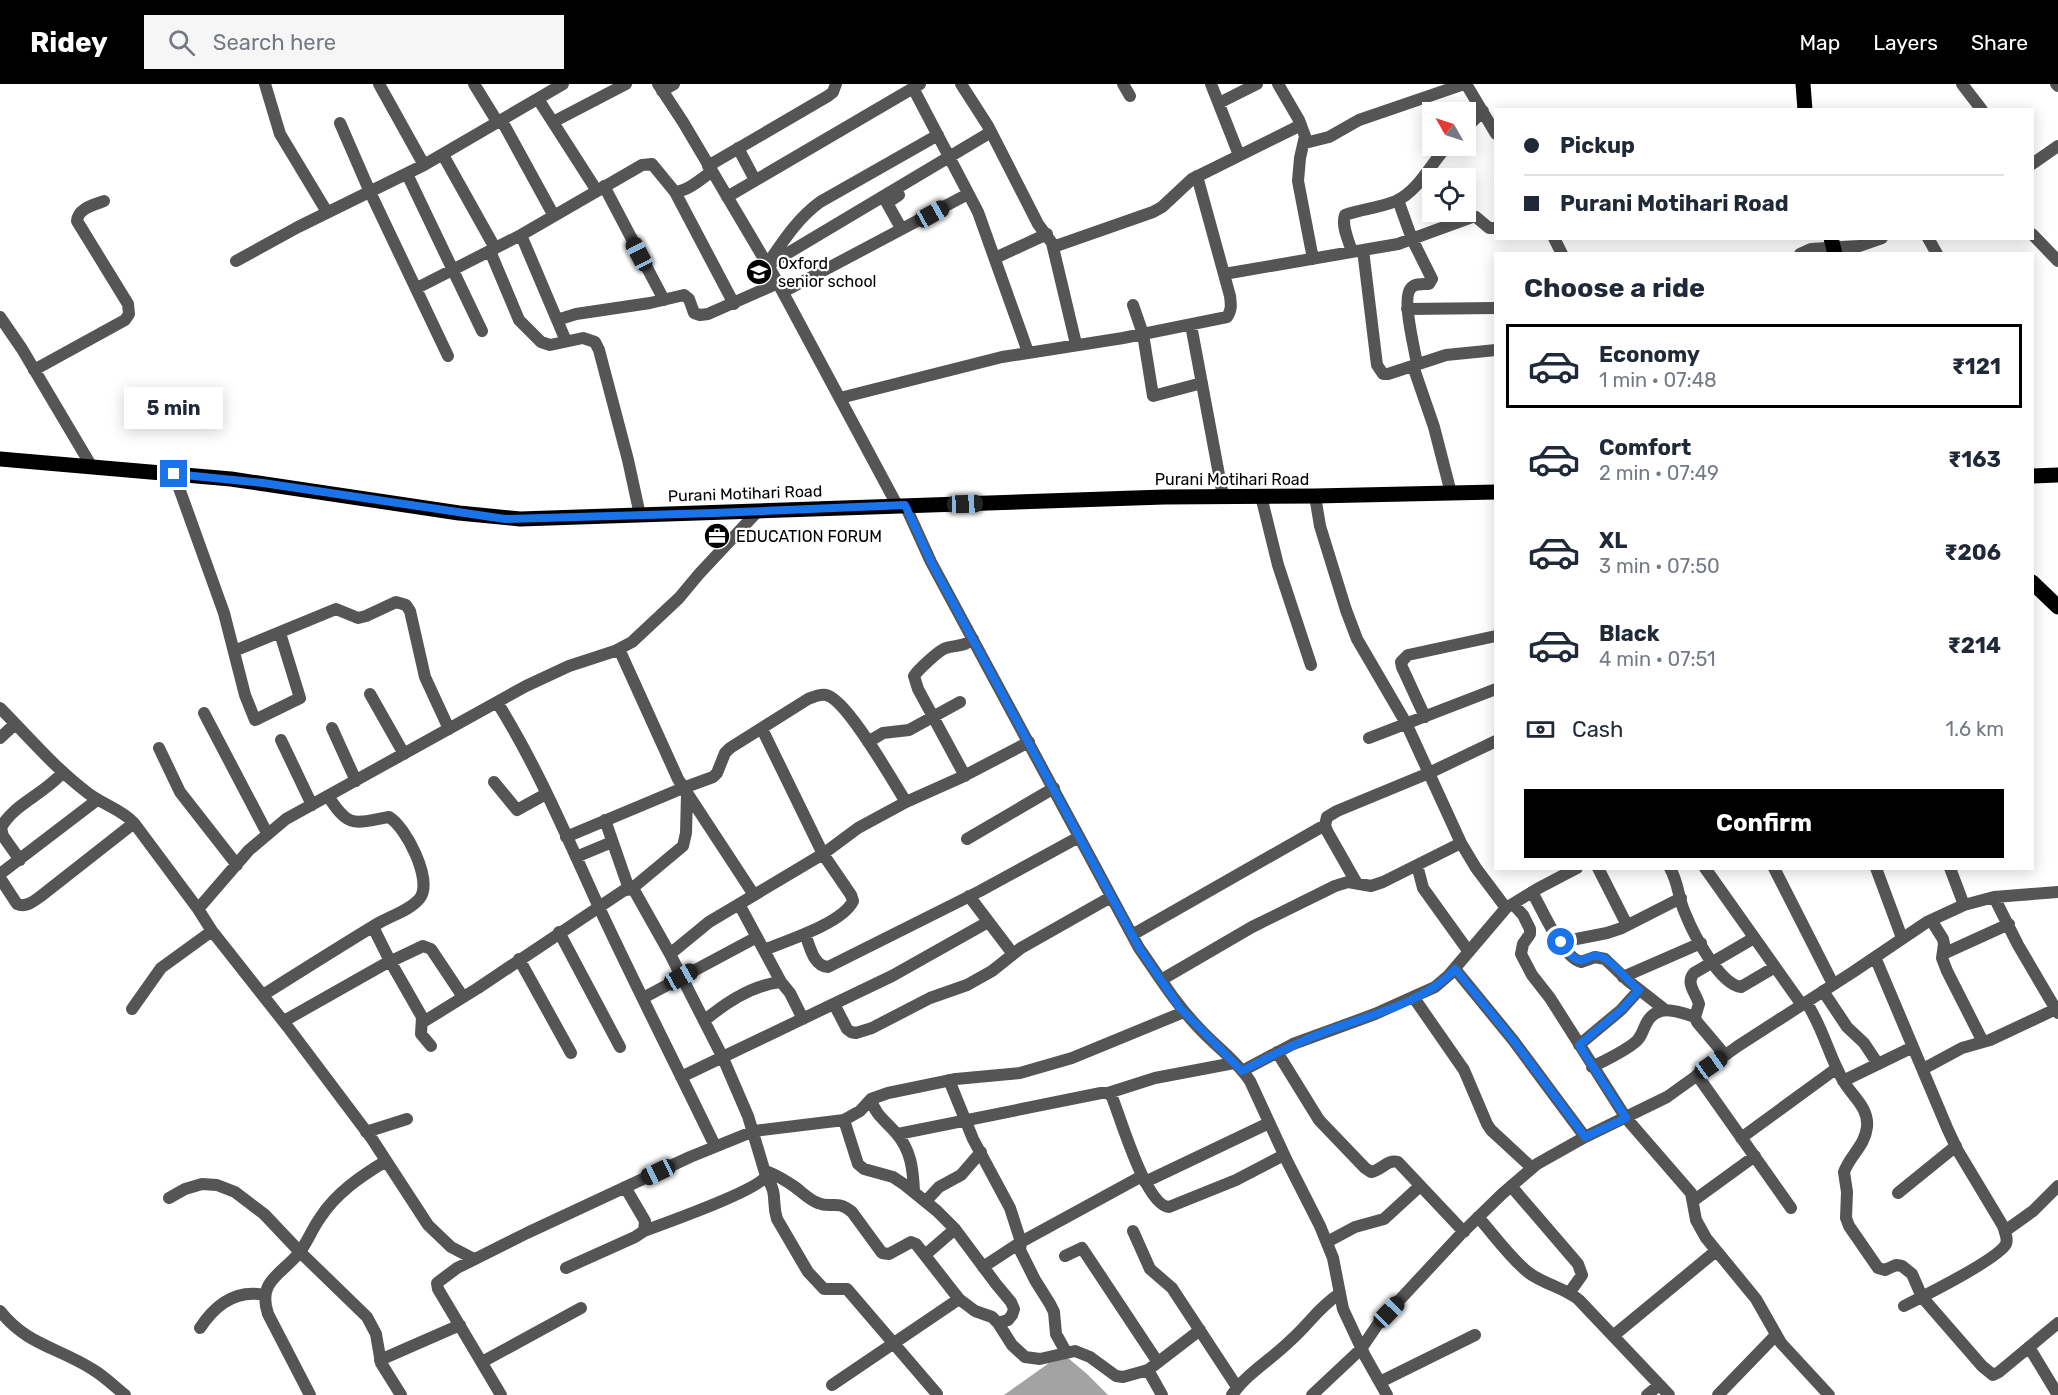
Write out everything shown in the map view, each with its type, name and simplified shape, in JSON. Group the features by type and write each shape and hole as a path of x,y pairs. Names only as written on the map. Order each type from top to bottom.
{"main road":[{"path":"1803,84 1805,108"},
{"name":"Purani Motihari Road","path":"0,459 271,484 505,519 1223,496 1494,492"},
{"path":"2034,476 2058,475"},
{"path":"2034,584 2058,607"}],"street":[{"path":"379,84 424,165"},
{"path":"474,84 500,122 554,216"},
{"path":"236,261 327,212 424,165 563,84"},
{"path":"553,122 626,84"},
{"path":"674,84 660,88 683,122 780,287 901,505 1132,934 1184,1012 1250,1081 1327,1242 1337,1272 1343,1309 1387,1395"},
{"path":"675,192 687,188 738,148 828,96 833,92 836,84"},
{"path":"961,84 991,132 1038,224 1047,234 1053,247 1076,344"},
{"path":"1123,84 1130,96"},
{"path":"1211,84 1239,155"},
{"path":"1219,103 1257,84"},
{"path":"1278,84 1305,136 1298,181 1313,259"},
{"path":"1305,143 1329,136 1359,120 1465,84 1494,130"},
{"path":"1962,84 1980,108"},
{"path":"268,85 280,134 327,212"},
{"path":"727,197 917,86 938,135 981,218 1028,351"},
{"path":"538,99 600,188 664,300"},
{"path":"1476,118 1483,111"},
{"path":"340,123 448,356"},
{"path":"1053,247 1154,213 1183,185 1197,176 1301,125"},
{"path":"901,228 887,203 991,132"},
{"path":"767,265 798,220 819,202 938,135"},
{"path":"2034,163 2058,146"},
{"path":"738,148 755,180"},
{"path":"442,155 493,250 519,320 545,345 583,338 595,342 628,460 640,515"},
{"path":"1439,156 1415,186 1398,200 1345,215 1343,219 1344,226 1358,251 1377,365 1383,374 1388,374 1446,355 1494,350"},
{"path":"767,265 950,159"},
{"path":"417,288 493,250 642,165 652,164 675,192 734,304"},
{"path":"407,174 482,331"},
{"path":"840,398 1028,351 1143,334 1227,317 1230,313 1230,296 1197,176"},
{"path":"557,320 576,314 684,295 694,314 719,311 780,287 968,194"},
{"path":"1398,200 1412,239 1432,279 1429,284 1415,285 1409,289 1407,309 1415,365 1451,493"},
{"path":"34,370 125,320 129,314 128,304 77,221 80,212 104,201"},
{"path":"1224,274 1398,244 1472,217 1476,217 1489,228 1494,228"},
{"path":"995,258 1047,234"},
{"path":"520,235 566,341"},
{"path":"2034,236 2058,261"},
{"path":"1804,252 1811,249 1860,246 1876,240"},
{"path":"1133,304 1143,334 1153,396 1202,383"},
{"path":"1407,309 1494,308"},
{"path":"2,322 34,370 92,467"},
{"path":"1191,325 1223,496"},
{"path":"174,474 224,613 245,695 255,720 300,698 280,633"},
{"path":"1261,496 1278,565 1311,665"},
{"path":"1315,496 1320,526 1354,632 1406,723 1461,843 1476,868 1510,906 1523,915 1530,929 1530,934 1521,950 1524,962 1550,998 1626,1118 1687,1187 1693,1201 1696,1220 1706,1238 1756,1299 1787,1351 1829,1395"},
{"path":"198,909 249,850 286,819 549,674 619,649 632,642 663,615 758,511"},
{"path":"234,651 336,609 358,618 396,602 406,605 413,619 425,677 449,729"},
{"path":"1425,717 1402,667 1401,662 1404,658 1418,652 1494,636"},
{"path":"965,776 914,676 947,647 962,646 973,639"},
{"path":"619,649 685,791 754,895"},
{"path":"1369,738 1494,690"},
{"path":"370,694 404,754"},
{"path":"566,837 685,791 713,777 730,748 808,699 826,695 833,698 844,709 906,802"},
{"path":"497,702 523,745 598,906 715,1146"},
{"path":"868,742 884,733 909,730 960,702"},
{"path":"0,708 63,772 97,800 118,809 134,823 212,931 284,1022 366,1132 421,1216 436,1234 458,1252 474,1259"},
{"path":"204,713 267,833"},
{"path":"0,738 15,724"},
{"path":"332,728 356,781"},
{"path":"762,729 823,854 853,901 850,907 840,915 805,934 764,950"},
{"path":"281,740 312,805"},
{"path":"670,954 709,922 823,854 850,833 906,802 965,776 1029,742"},
{"path":"1461,843 1383,882 1371,886 1360,885 1356,882 1325,825 1327,817 1337,811 1429,773 1494,742"},
{"path":"159,748 180,792 237,865"},
{"path":"20,860 1,831 3,824 25,803 47,789 63,772"},
{"path":"494,782 517,810 546,794"},
{"path":"967,839 1054,788"},
{"path":"423,1022 598,906 636,886 683,846 686,832 685,791"},
{"path":"263,995 412,905 422,895 423,877 417,857 412,845 394,820 389,817 362,822 351,821 339,813 328,796"},
{"path":"97,800 0,876 17,904 26,905 41,896 134,823"},
{"path":"605,820 631,889 670,954 723,1058 753,1131 766,1174 775,1194 774,1209 777,1219 814,1280 824,1289 848,1290 937,1394"},
{"path":"1132,934 1325,825"},
{"path":"805,934 818,963 828,968 1079,837"},
{"path":"576,857 612,842"},
{"path":"1417,865 1423,888 1469,952"},
{"path":"897,1134 1101,1092 1108,1093 1155,1078 1238,1067 1277,1052 1414,998 1435,987 1455,969 1510,906 1573,870"},
{"path":"1599,870 1627,925"},
{"path":"1671,870 1678,884 1685,915 1711,963 1728,982 1741,987 1775,967"},
{"path":"1706,870 1821,1028 1843,1081 1861,1104 1867,1118 1867,1127 1862,1146 1844,1172 1847,1192 1846,1218 1878,1268 1885,1270 1896,1265 1908,1269 1922,1297 1988,1372 1993,1374 1999,1372 2058,1323"},
{"path":"1775,870 1848,1027 1864,1043 1878,1064"},
{"path":"1877,870 1902,938"},
{"path":"1951,870 1964,905"},
{"path":"1161,980 1251,927 1335,886 1356,882"},
{"path":"1532,892 1561,942 1577,961 1600,957 1664,1009 1695,1017"},
{"path":"1312,1395 1362,1349 1380,1321 1478,1217 1532,1168 1552,1154 1667,1097 1725,1055 1931,920 1964,905 1994,897 2058,892"},
{"path":"969,896 1013,954"},
{"path":"834,1004 846,1029 856,1033 863,1032 930,998 967,984 992,971 1013,954 1111,897"},
{"path":"1923,1069 1962,1048 1983,1042 2057,1011 2018,945 1994,897"},
{"path":"1561,942 1607,933 1681,898"},
{"path":"739,904 803,1019"},
{"path":"1931,920 1943,939 1942,958 1947,971 1983,1042"},
{"path":"681,1077 892,976 988,922"},
{"path":"1943,954 2009,924"},
{"path":"373,927 419,1011 423,1022 421,1034 431,1046"},
{"path":"132,1009 161,968 212,931"},
{"path":"559,932 620,1047"},
{"path":"643,998 757,937"},
{"path":"1725,1055 1697,1022 1695,1017 1699,1004 1690,982 1691,977 1754,938"},
{"path":"1623,976 1701,943"},
{"path":"284,1022 390,961 417,948 427,946 463,997"},
{"path":"1875,957 1956,1146 2005,1231 2007,1243 1998,1252 1965,1274 1904,1306"},
{"path":"519,959 571,1053"},
{"path":"1455,969 1513,1040 1585,1137"},
{"path":"704,1021 725,1003 781,982"},
{"path":"1579,1045 1621,1010 1639,990"},
{"path":"1414,998 1464,1070 1486,1124 1532,1168"},
{"path":"1592,1067 1633,1044 1640,1038 1651,1017 1664,1009"},
{"path":"501,1395 438,1289 437,1283 447,1274 626,1187 753,1131 844,1120 860,1111 871,1099 888,1092 949,1080 1020,1073 1072,1058 1184,1012"},
{"path":"1843,1081 1913,1047"},
{"path":"1277,1052 1319,1120 1365,1168 1371,1172 1377,1171 1389,1161 1398,1162 1464,1232"},
{"path":"1741,1138 1837,1068"},
{"path":"1697,1075 1791,1208"},
{"path":"949,1080 965,1119 1010,1208 1020,1242 1020,1250 1054,1312 1056,1334 1066,1352"},
{"path":"1108,1093 1112,1097 1144,1179 1157,1202 1163,1207 1169,1207 1236,1180 1284,1155"},
{"path":"871,1099 876,1113 897,1134 910,1154 914,1191"},
{"path":"366,1132 406,1119"},
{"path":"844,1120 858,1164 864,1169 893,1177 926,1201 955,1229 1011,1302 1014,1309 1012,1315 1008,1320 998,1323"},
{"path":"983,1267 1020,1242 1144,1179 1269,1123"},
{"path":"1898,1193 1956,1146"},
{"path":"926,1201 939,1187 961,1175 981,1152"},
{"path":"1693,1201 1755,1156"},
{"path":"310,1395 268,1314 265,1295 274,1276 300,1252 332,1201 354,1182 386,1161"},
{"path":"566,1268 644,1231 760,1183 766,1174"},
{"path":"766,1174 786,1180 814,1202 839,1204 846,1207 882,1253 888,1254 911,1242 916,1244 959,1299 975,1311 992,1317 1012,1345 1025,1357 1040,1359 1075,1351 1083,1353 1116,1376 1123,1377 1152,1366 1200,1330"},
{"path":"169,1198 185,1189 202,1184 226,1188 255,1206 366,1317 376,1334 380,1360 401,1395"},
{"path":"1327,1242 1355,1227 1384,1219 1420,1186"},
{"path":"1511,1186 1582,1270 1578,1282 1570,1292"},
{"path":"2005,1231 2033,1211 2058,1186"},
{"path":"626,1187 645,1221 644,1231"},
{"path":"1478,1217 1522,1267 1543,1282 1570,1292 1669,1395"},
{"path":"925,1255 955,1229"},
{"path":"1133,1231 1150,1269 1172,1288 1200,1330 1234,1391 1293,1340 1324,1304 1339,1294"},
{"path":"1065,1256 1082,1248 1152,1366 1162,1395"},
{"path":"1613,1336 1716,1251"},
{"path":"200,1328 225,1301 249,1293 265,1295"},
{"path":"832,1386 959,1299"},
{"path":"482,1362 582,1308"},
{"path":"2,1318 27,1337 92,1369 125,1395"},
{"path":"380,1360 460,1325"},
{"path":"1380,1382 1476,1335"},
{"path":"1727,1392 1776,1335"},
{"path":"2029,1347 2058,1395"},
{"path":"1647,1395 1659,1385"}],"shaded area":[{"path":"1068,1358 1108,1395 1004,1395 1049,1363"}],"place":[{"name":"Oxford senior school","path":"759,272"},
{"name":"EDUCATION FORUM","path":"717,536"}],"route":[{"path":"174,474 263,483 505,519 905,505 931,562 1139,948 1180,1008 1242,1071 1293,1044 1424,994 1455,969 1513,1040 1585,1137 1626,1118 1579,1045 1621,1010 1639,990 1605,959 1595,957 1581,962 1577,961 1561,942"}]}
